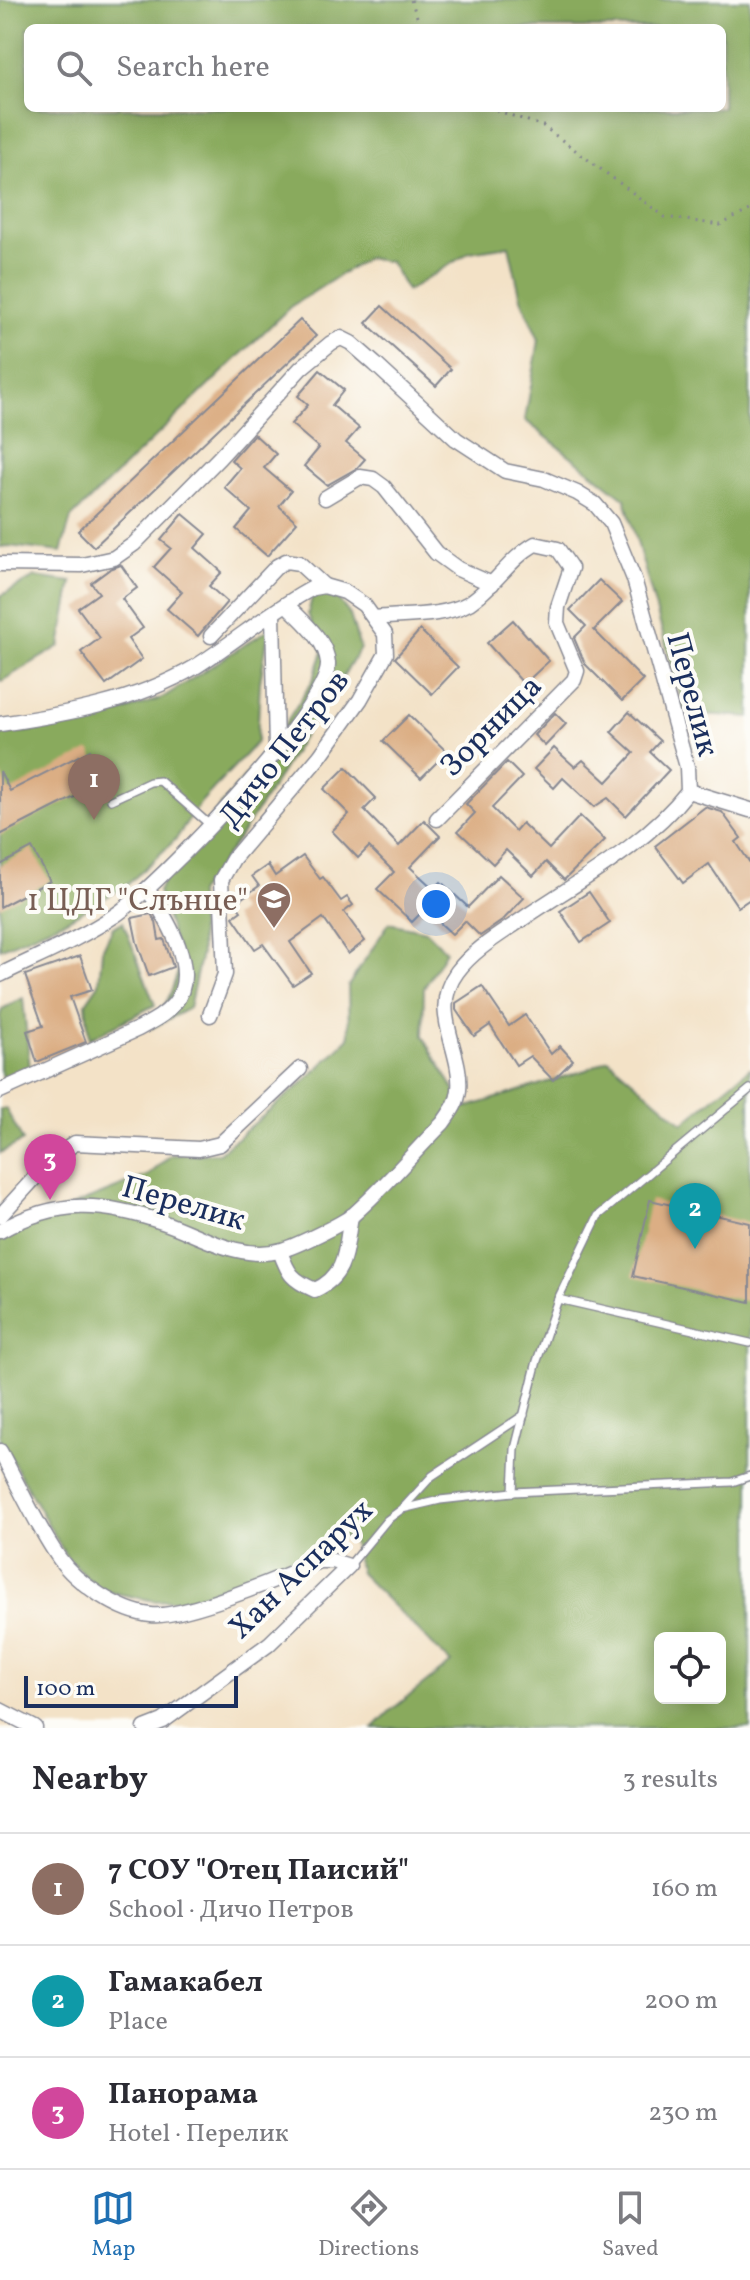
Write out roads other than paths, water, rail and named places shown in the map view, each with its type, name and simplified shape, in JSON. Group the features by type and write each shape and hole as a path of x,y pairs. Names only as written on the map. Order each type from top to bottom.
{"street":[{"name":"Перелик","path":"0,564 82,565 100,564 114,558 134,544 219,458 301,368 341,338 375,364 456,439 505,471 544,479 577,493 595,504 611,523 634,579 687,767 688,791 649,831 485,945 456,973 447,997 446,1026 457,1062 459,1090 455,1105 443,1123 351,1216 280,1251 246,1251 218,1246 165,1223 86,1205 52,1209 18,1220 0,1231"},
{"path":"325,498 360,477 373,479 384,487 436,553 458,569 492,584"},
{"name":"Зорница","path":"375,618 444,613 468,603 492,584 522,552 535,544 558,549 571,568 558,607 557,623 577,671 574,680 437,819"},
{"path":"211,636 277,566 286,561 299,563 324,586"},
{"path":"0,724 66,715 141,694 194,667 313,588 324,586 345,592 364,605 375,618"},
{"name":"Дичо Петров","path":"0,975 114,916 148,890 212,827 276,749 322,687 328,665 323,644 287,605"},
{"path":"273,614 276,749"},
{"name":"Дичо Петров","path":"210,1015 225,974 221,880 257,828 320,756 378,670 386,654 385,634 375,618"},
{"path":"688,791 750,810"},
{"path":"0,1091 138,1029 173,1006 184,981 181,956 148,890"},
{"path":"0,1216 50,1161 75,1143 199,1149 220,1144 300,1069"},
{"path":"280,1251 286,1268 296,1282 315,1290 330,1283 341,1271 351,1216"},
{"path":"0,1451 60,1560 93,1591 129,1609 152,1615 180,1613 319,1561 349,1566"},
{"name":"Хан Аспарух","path":"145,1728 163,1721 269,1644 349,1566"},
{"path":"0,1710 35,1728"}],"lane":[{"path":"111,800 150,782 160,781 212,827"},
{"path":"513,1492 515,1449 537,1361 558,1299 598,1216 750,1089"},
{"path":"558,1299 750,1343"},
{"path":"402,1509 432,1476 524,1415"},
{"name":"Хан Аспарух","path":"349,1566 387,1520 402,1509 440,1500 513,1492 732,1482 750,1476"}],"place":[{"name":"7 СОУ \"Отец Паисий\"","path":"94,820"},
{"name":"1 ЦДГ \"Слънце\"","path":"274,930"},
{"name":"Панорама","path":"50,1200"},
{"name":"Гамакабел","path":"695,1249"}]}
